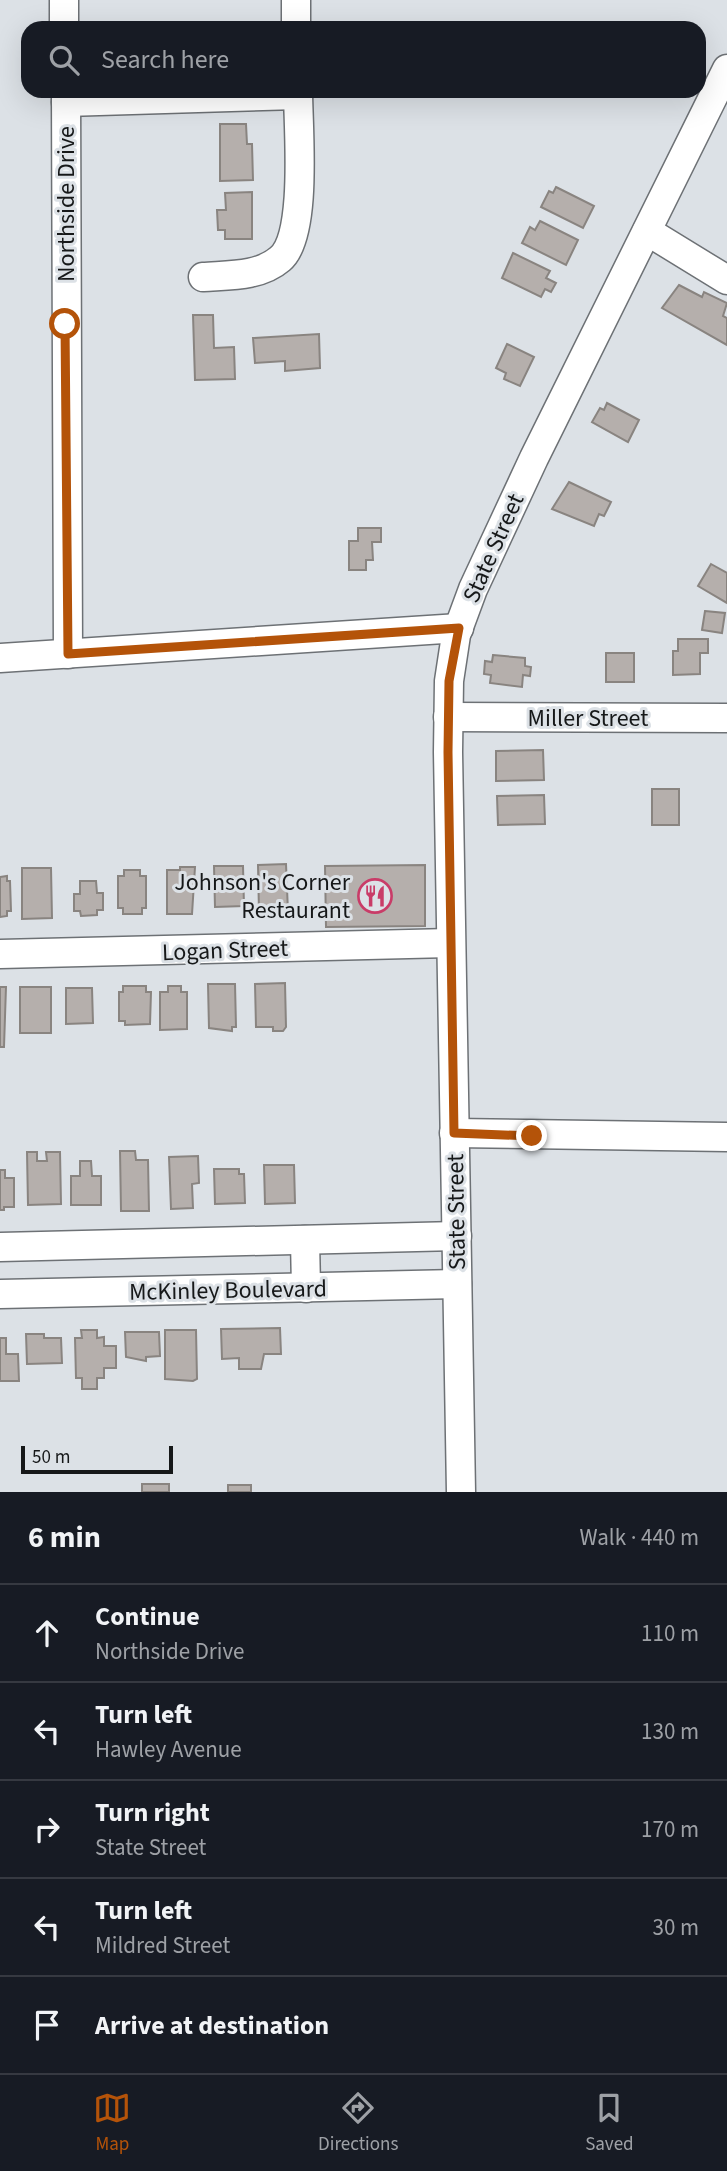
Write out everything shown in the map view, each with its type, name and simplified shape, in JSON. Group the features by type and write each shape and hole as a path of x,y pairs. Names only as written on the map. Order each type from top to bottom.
{"street":[{"path":"64,0 64,21"},
{"path":"296,0 296,21"},
{"name":"State Street","path":"461,1492 450,943 449,681 459,628 473,589 534,458 727,69"},
{"name":"Northside Drive","path":"66,98 68,654"},
{"path":"203,277 261,270 282,258 293,238 297,210 298,98"},
{"path":"647,231 727,280"},
{"path":"0,658 459,628"},
{"name":"Miller Street","path":"449,717 727,718"},
{"name":"Logan Street","path":"0,954 450,943"},
{"path":"454,1133 727,1137"},
{"name":"McKinley Boulevard","path":"0,1247 457,1237"},
{"path":"305,1240 306,1288"},
{"name":"McKinley Boulevard","path":"0,1294 457,1284"}],"building":[{"path":"220,124 246,124 247,144 252,144 253,180 220,181"},
{"path":"556,187 594,206 583,228 541,207 549,191 553,193"},
{"path":"252,192 252,239 225,239 225,230 218,230 217,210 226,210 225,193"},
{"path":"540,221 578,240 566,265 522,243 530,227 535,230"},
{"path":"513,253 550,271 546,278 556,283 551,292 545,289 541,297 502,278"},
{"path":"679,285 702,297 704,292 727,303 723,316 727,318 727,345 662,308"},
{"path":"193,315 213,315 214,348 234,347 235,379 195,380"},
{"path":"319,334 320,368 285,371 285,361 255,363 253,338"},
{"path":"507,344 534,357 520,386 504,379 506,373 496,368"},
{"path":"607,403 639,420 628,442 592,422 600,408 604,410"},
{"path":"569,482 611,502 604,516 599,514 594,526 552,509"},
{"path":"358,528 381,528 381,542 372,542 373,560 366,560 366,570 349,570 349,541 358,541"},
{"path":"711,564 727,573 727,603 698,586"},
{"path":"705,611 725,613 722,633 702,630"},
{"path":"678,639 708,639 708,653 700,653 700,674 673,675 673,651 678,651"},
{"path":"606,653 634,653 634,682 606,682"},
{"path":"493,655 525,658 525,666 531,667 530,676 523,675 522,687 490,683 491,675 484,674 485,661 492,662"},
{"path":"543,750 544,780 496,781 496,751"},
{"path":"652,789 679,789 679,825 652,825"},
{"path":"544,795 545,824 498,825 497,796"},
{"path":"286,864 288,912 259,912 258,865"},
{"name":"Johnson's Corner Restaurant","path":"425,865 425,926 326,927 325,866"},
{"path":"214,866 243,866 244,906 215,907"},
{"path":"180,867 195,867 192,914 167,914 167,870 180,870"},
{"path":"22,868 51,868 52,918 22,919"},
{"path":"124,870 140,870 140,876 146,876 146,908 142,908 142,914 123,914 123,908 118,908 118,876 124,876"},
{"path":"7,876 7,881 10,881 11,911 7,911 7,916 0,917 0,877"},
{"path":"80,881 96,881 97,893 103,893 103,910 97,910 97,915 81,916 80,911 74,911 74,894 80,894"},
{"path":"285,983 286,1027 283,1031 273,1031 273,1027 256,1027 255,984"},
{"path":"208,984 235,984 236,1027 232,1027 232,1031 209,1028"},
{"path":"123,986 146,986 146,992 151,992 150,1024 125,1025 125,1021 119,1021 119,992 123,992"},
{"path":"168,986 181,986 181,992 187,992 187,1029 160,1030 160,992 168,992"},
{"path":"0,987 6,987 4,1047 0,1047"},
{"path":"20,987 51,987 51,1033 20,1033"},
{"path":"66,988 92,988 93,1023 66,1024"},
{"path":"120,1151 135,1151 136,1160 148,1160 149,1211 121,1211"},
{"path":"27,1152 37,1152 37,1161 47,1161 46,1152 60,1152 61,1204 28,1205"},
{"path":"198,1156 199,1183 192,1184 193,1208 171,1209 169,1157"},
{"path":"80,1161 91,1161 92,1176 101,1176 101,1205 71,1205 71,1176 80,1176"},
{"path":"264,1165 294,1165 295,1203 265,1204"},
{"path":"214,1169 239,1169 239,1174 244,1174 245,1203 215,1204"},
{"path":"0,1170 5,1170 5,1178 14,1178 14,1207 4,1207 4,1210 0,1210"},
{"path":"280,1328 281,1354 264,1354 261,1369 239,1369 239,1358 222,1359 221,1329"},
{"path":"81,1330 97,1330 97,1338 104,1337 104,1346 116,1346 116,1368 104,1368 104,1378 97,1378 97,1389 82,1389 82,1378 76,1378 75,1338 82,1338"},
{"path":"165,1330 196,1330 197,1379 165,1379"},
{"path":"125,1332 159,1332 160,1356 146,1357 146,1361 126,1357"},
{"path":"26,1334 61,1338 62,1363 27,1364"},
{"path":"0,1338 6,1338 6,1354 18,1354 19,1381 0,1381"},
{"path":"142,1484 169,1484 169,1492 142,1492"},
{"path":"228,1485 251,1485 251,1492 228,1492"}],"place":[{"name":"Johnson's Corner Restaurant","path":"375,896"}],"route":[{"path":"65,324 68,654 459,628 449,681 448,752 454,1133 532,1136"}]}
